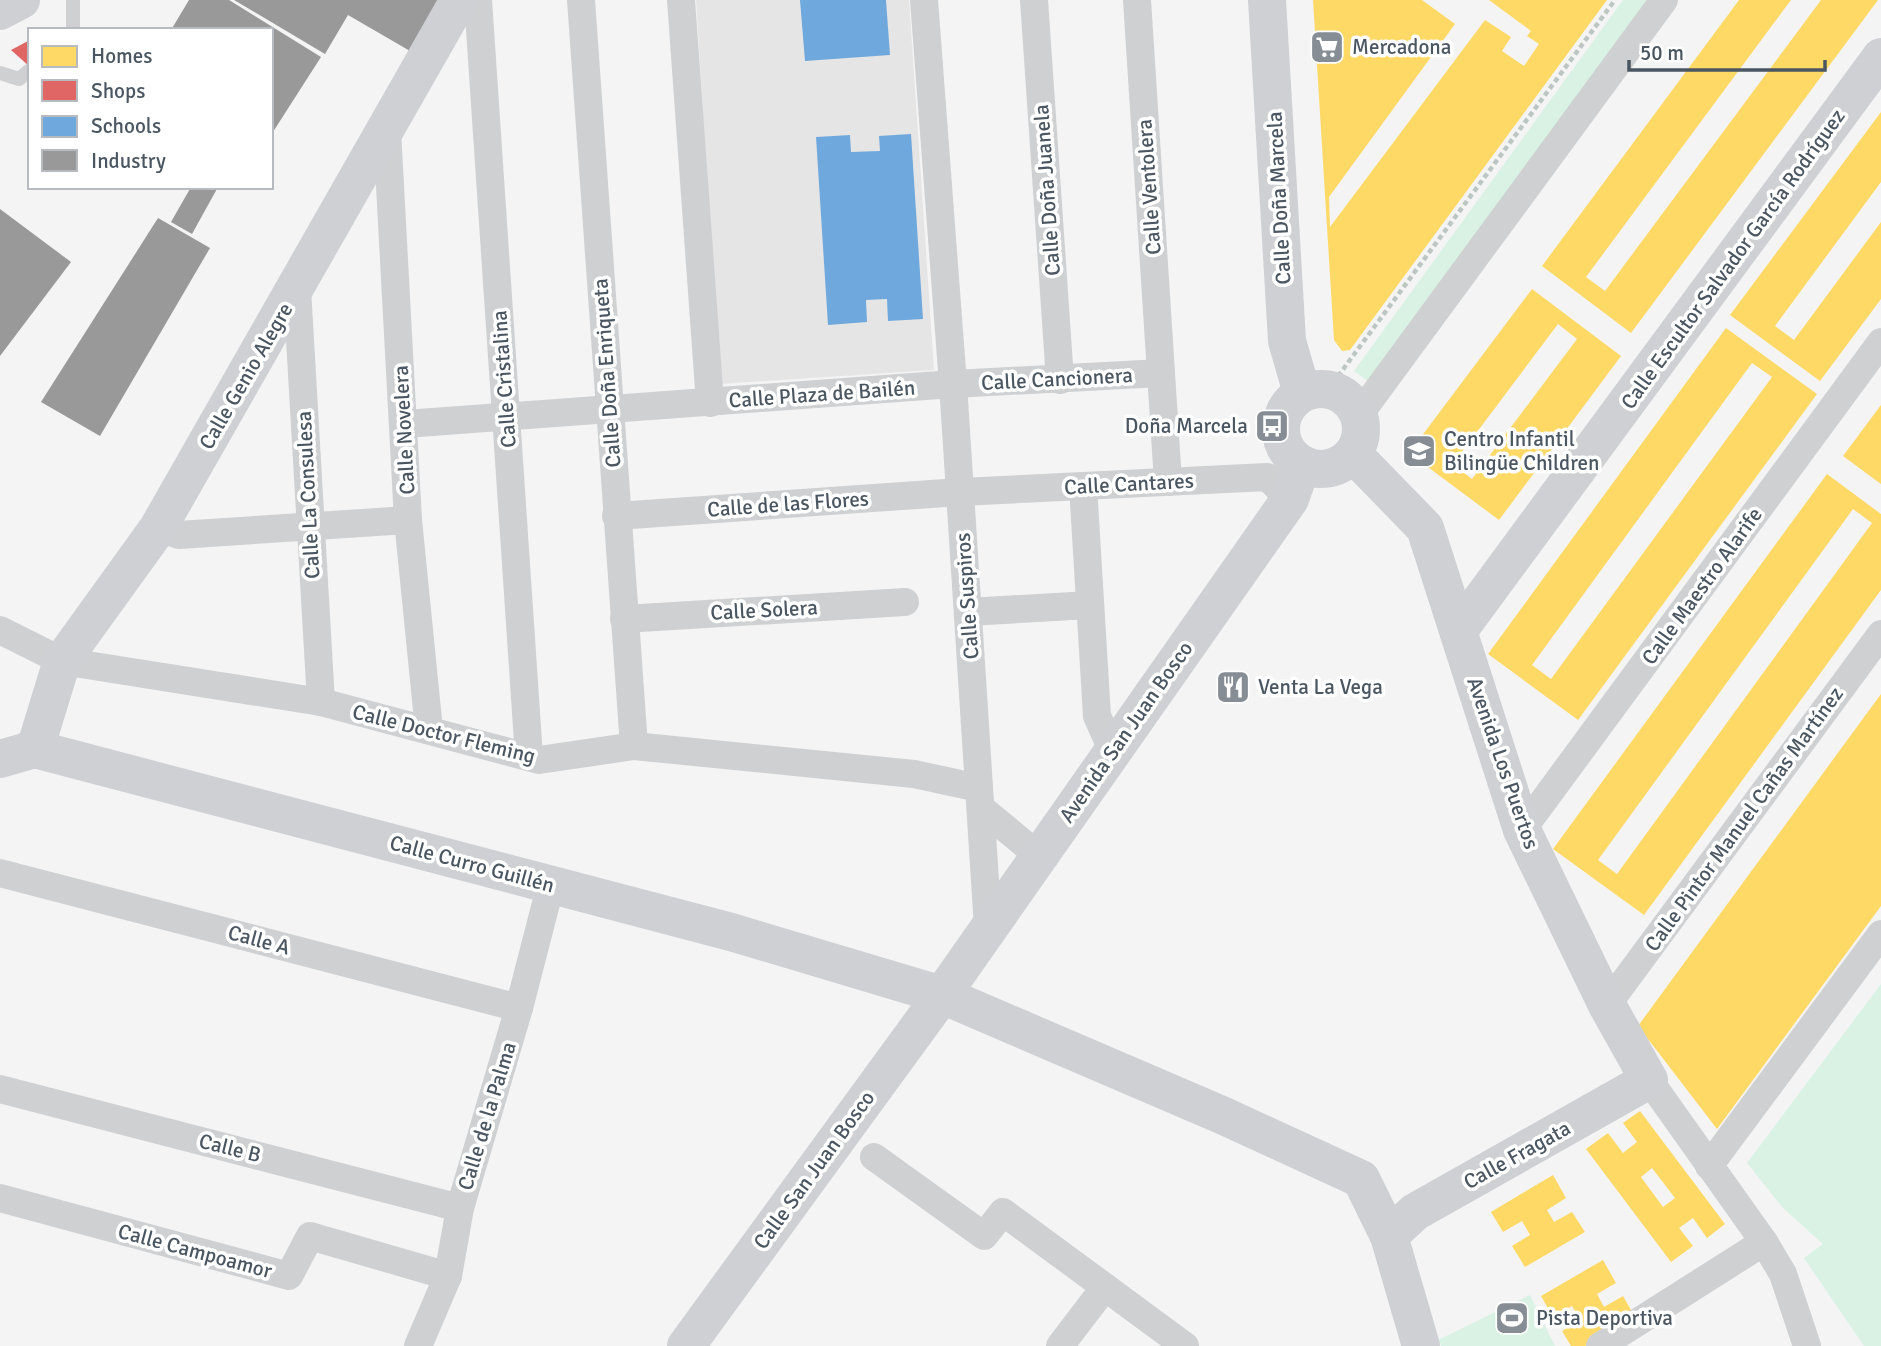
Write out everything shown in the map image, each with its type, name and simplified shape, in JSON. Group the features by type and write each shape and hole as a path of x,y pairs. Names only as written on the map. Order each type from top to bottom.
{"street":[{"path":"0,11 21,0"},
{"name":"Calle Genio Alegre","path":"18,754 62,661 158,528 459,0"},
{"name":"Calle Cristalina","path":"478,0 529,757"},
{"name":"Calle Doña Enriqueta","path":"581,0 634,746"},
{"name":"Calle Plaza de Bailén","path":"681,0 709,403 953,384"},
{"path":"924,0 953,384"},
{"name":"Calle Doña Juanela","path":"1034,0 1060,380"},
{"name":"Calle Ventolera","path":"1138,0 1168,482"},
{"name":"Calle Doña Marcela","path":"1267,0 1287,341 1315,391"},
{"path":"1359,415 1664,0"},
{"name":"Calle Escultor Salvador García Rodríguez","path":"1459,630 1881,57"},
{"name":"Calle Novelera","path":"387,130 405,424 408,520 429,730"},
{"name":"Calle La Consulesa","path":"297,288 321,702"},
{"name":"Calle Maestro Alarife","path":"1522,830 1881,342"},
{"name":"Calle Cancionera","path":"953,384 1161,373"},
{"name":"Calle Suspiros","path":"953,384 988,927"},
{"path":"1315,391 1352,403 1359,415 1362,429 1353,454 1343,464 1316,470 1296,482 1292,458 1280,436 1285,411 1315,391"},
{"path":"405,424 709,403"},
{"name":"Avenida Los Puertos","path":"1353,454 1425,528 1522,830 1607,1004 1650,1080"},
{"name":"Calle Cantares","path":"960,492 1267,477 1296,482"},
{"name":"Avenida San Juan Bosco","path":"942,995 1113,752 1296,482"},
{"path":"1083,486 1097,716 1113,752"},
{"name":"Calle de las Flores","path":"616,516 960,492"},
{"path":"158,528 178,535 408,520"},
{"name":"Calle Solera","path":"624,619 905,602"},
{"path":"968,612 1090,605"},
{"name":"Calle Doctor Fleming","path":"0,630 62,661 321,702 539,760 634,746 914,774 981,798"},
{"name":"Calle Pintor Manuel Cañas Martínez","path":"1607,1004 1881,634"},
{"name":"Calle Curro Guillén","path":"18,754 551,884 731,932 942,995 1224,1116 1361,1180 1389,1237 1421,1346"},
{"path":"981,798 1039,856"},
{"name":"Calle A","path":"0,873 519,1008"},
{"name":"Calle de la Palma","path":"418,1346 448,1276 460,1208 519,1008 551,884"},
{"path":"1709,1166 1881,934"},
{"name":"Calle San Juan Bosco","path":"686,1346 942,995"},
{"path":"1650,1080 1764,1242 1783,1274 1807,1346"},
{"name":"Calle Fragata","path":"1389,1237 1415,1212 1650,1080"},
{"name":"Calle B","path":"0,1089 460,1208"},
{"path":"874,1157 984,1236 1003,1212 1185,1346"},
{"name":"Calle Campoamor","path":"0,1198 289,1276 310,1236 448,1276"},
{"path":"1600,1346 1764,1242"},
{"path":"1060,1346 1105,1287"}],"lane":[{"path":"73,28 74,0"},
{"path":"0,73 19,79 28,72"}],"path":[{"path":"1315,391 1615,0"}],"shaded area":[{"path":"696,0 909,0 934,370 720,384"}],"green space":[{"path":"1623,0 1650,0 1369,382 1354,371"},
{"path":"1881,984 1881,1346 1864,1346 1804,1258 1823,1244 1783,1208 1747,1163"},
{"name":"Pista Deportiva","path":"1530,1295 1555,1346 1441,1346 1438,1340"}],"building: Homes":[{"path":"1313,0 1422,0 1455,24 1329,197 1330,227 1485,20 1511,37 1502,51 1524,66 1539,44 1527,36 1531,31 1489,0 1607,0 1350,350 1342,351 1334,340"},
{"path":"1739,0 1791,0 1586,277 1605,291 1821,0 1878,0 1631,333 1542,266"},
{"path":"1881,112 1881,182 1775,326 1794,340 1881,222 1881,299 1820,381 1730,315"},
{"path":"1532,289 1621,356 1499,520 1409,453","holes":["1558,324 1577,339 1472,479 1453,464"]},
{"path":"1726,328 1817,394 1578,720 1488,654","holes":["1752,363 1772,377 1551,679 1532,665"]},
{"path":"1881,405 1881,484 1843,456"},
{"path":"1827,474 1881,514 1881,590 1644,915 1553,849","holes":["1853,509 1872,523 1617,874 1598,860"]},
{"path":"1881,694 1881,906 1717,1129 1638,1026"},
{"path":"1640,1111 1725,1224 1707,1238 1693,1218 1679,1228 1693,1246 1671,1262 1586,1149 1608,1133 1623,1153 1637,1142 1623,1123","holes":["1652,1168 1675,1198 1663,1207 1641,1177"]},
{"path":"1553,1175 1566,1198 1547,1210 1554,1222 1572,1212 1585,1232 1525,1267 1512,1246 1530,1235 1522,1221 1503,1232 1491,1212"},
{"path":"1603,1260 1616,1283 1597,1294 1604,1307 1623,1296 1635,1317 1585,1346 1571,1346 1562,1331 1580,1320 1572,1306 1553,1317 1541,1296"}],"building: Shops":[{"path":"28,41 28,65 11,50"}],"building: Schools":[{"path":"800,0 886,0 890,55 805,61"},
{"path":"911,134 923,319 888,321 887,299 866,300 867,322 828,325 816,137 850,135 851,152 880,151 879,136"}],"building: Industry":[{"path":"189,0 229,0 321,57 273,132 273,28 172,28"},
{"path":"234,0 440,0 410,51 348,15 325,54"},
{"path":"190,189 217,189 192,234 171,222"},
{"path":"0,209 71,262 0,356"},
{"path":"158,218 210,248 100,436 41,402"}],"place":[{"name":"Mercadona","path":"1327,47"},
{"name":"Doña Marcela","path":"1272,426"},
{"name":"Centro Infantil Bilingüe Children","path":"1419,451"},
{"name":"Venta La Vega","path":"1233,687"},
{"name":"Pista Deportiva","path":"1512,1318"}]}
